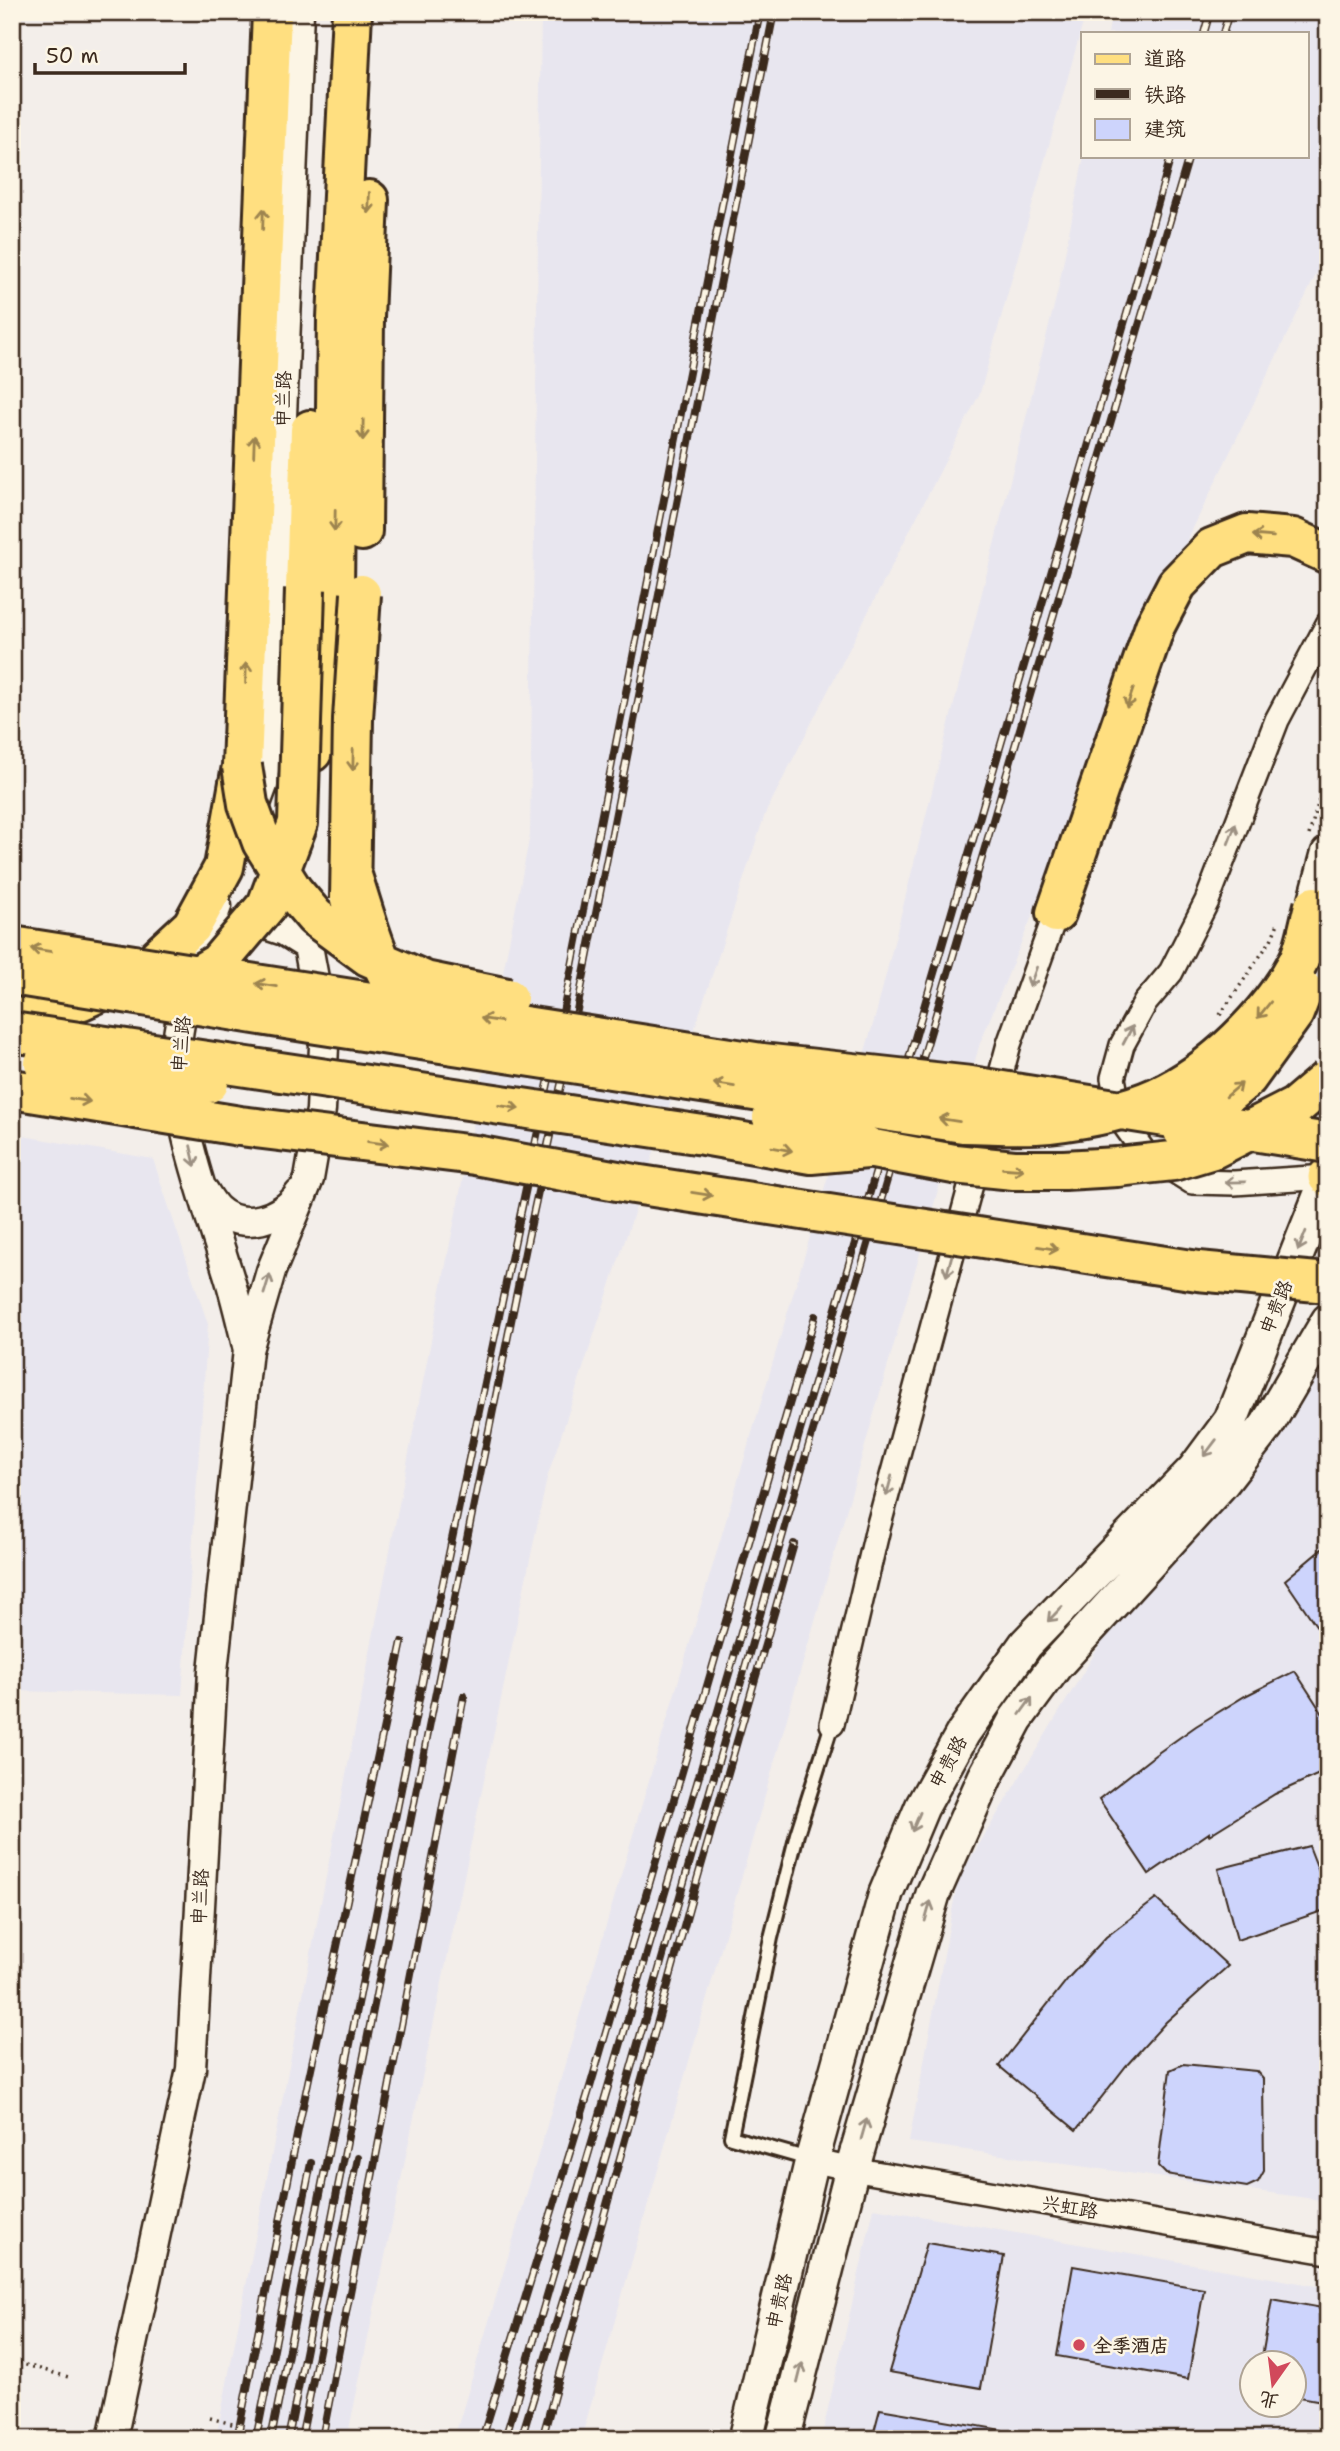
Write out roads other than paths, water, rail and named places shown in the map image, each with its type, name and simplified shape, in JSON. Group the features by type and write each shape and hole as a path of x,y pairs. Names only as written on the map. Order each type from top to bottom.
{"highway":[{"path":"272,12 253,776 248,804 262,842 293,891 315,917 368,956 425,981 522,1001 764,1042 971,1086"},
{"path":"298,823 313,319 330,12"},
{"path":"12,999 83,1009 158,998 218,963 267,905 298,823 319,715 334,590 337,318 352,12"},
{"path":"377,12 365,317 361,594 354,719 350,951 364,1009 409,1077 487,1135 559,1166 634,1184"},
{"path":"1056,913 1155,626 1177,584 1212,548 1247,534 1293,538 1328,554"},
{"path":"334,590 354,719"},
{"path":"12,1017 29,1016 82,1000 140,974 192,926 224,867 253,776"},
{"path":"351,873 385,971 411,1010 448,1046 494,1069 553,1086 639,1096 818,1126 873,1149 954,1164 1014,1170 1064,1170 1174,1161 1213,1149 1295,1107 1328,1079"},
{"path":"12,975 963,1123 1046,1123 1101,1114 1156,1097 1198,1074 1240,1037 1266,1008 1298,961 1321,915"},
{"path":"1117,1167 1163,1146 1206,1115 1247,1078 1294,1013 1321,915"},
{"path":"12,946 762,1063 971,1086 1328,1143"},
{"path":"12,1032 703,1135 811,1154 873,1149"},
{"path":"12,1057 144,1081 393,1090"},
{"path":"12,1089 240,1126 475,1156 634,1184 1198,1271 1328,1283"}],"main road":[{"path":"1321,915 1328,854"},
{"name":"申贵路","path":"746,2439 812,2160 886,1893 922,1807 963,1733 1027,1644 1194,1470 1231,1420 1328,1177"},
{"name":"申贵路","path":"783,2439 852,2169 933,1894 985,1777 1016,1719 1055,1666 1222,1483 1260,1435 1328,1321"}],"street":[{"name":"申兰路","path":"248,1350 227,1270 193,1161 177,1076 179,1024 253,776 272,654 299,12"},
{"path":"1328,624 1278,720 1207,901 1171,972 1145,1003 1122,1045 1113,1078 1121,1121 1143,1152 1192,1182 1234,1183 1328,1177"},
{"name":"申兰路","path":"112,2439 191,2069 213,1671 248,1350 271,1271 309,1179 321,1110 324,1046 308,946 253,776"},
{"path":"832,1724 878,1528 1009,1044 1056,913"},
{"path":"198,957 220,933 254,921 284,931 308,946"},
{"path":"202,1189 218,1210 243,1221 272,1217 292,1204 309,1179"},
{"name":"兴虹路","path":"812,2160 1328,2252"}],"lane":[{"path":"812,2160 732,2137 774,1925 797,1834 832,1724"}],"railway":[{"path":"271,2439 431,1639 562,1017 760,12"},
{"path":"288,2439 526,1247 575,1020 774,12"},
{"path":"1204,32 1210,12"},
{"path":"1223,32 1229,12"},
{"path":"505,2439 1170,158"},
{"path":"521,2439 592,2205 795,1492 1188,158"},
{"path":"482,2439 590,2087 815,1316"},
{"path":"542,2439 697,1880 794,1544"},
{"path":"237,2439 300,2120 402,1642"},
{"path":"322,2439 464,1696"},
{"path":"301,2439 358,2158"},
{"path":"256,2439 311,2163"}],"place":[{"name":"全季酒店","path":"1079,2345"}]}
